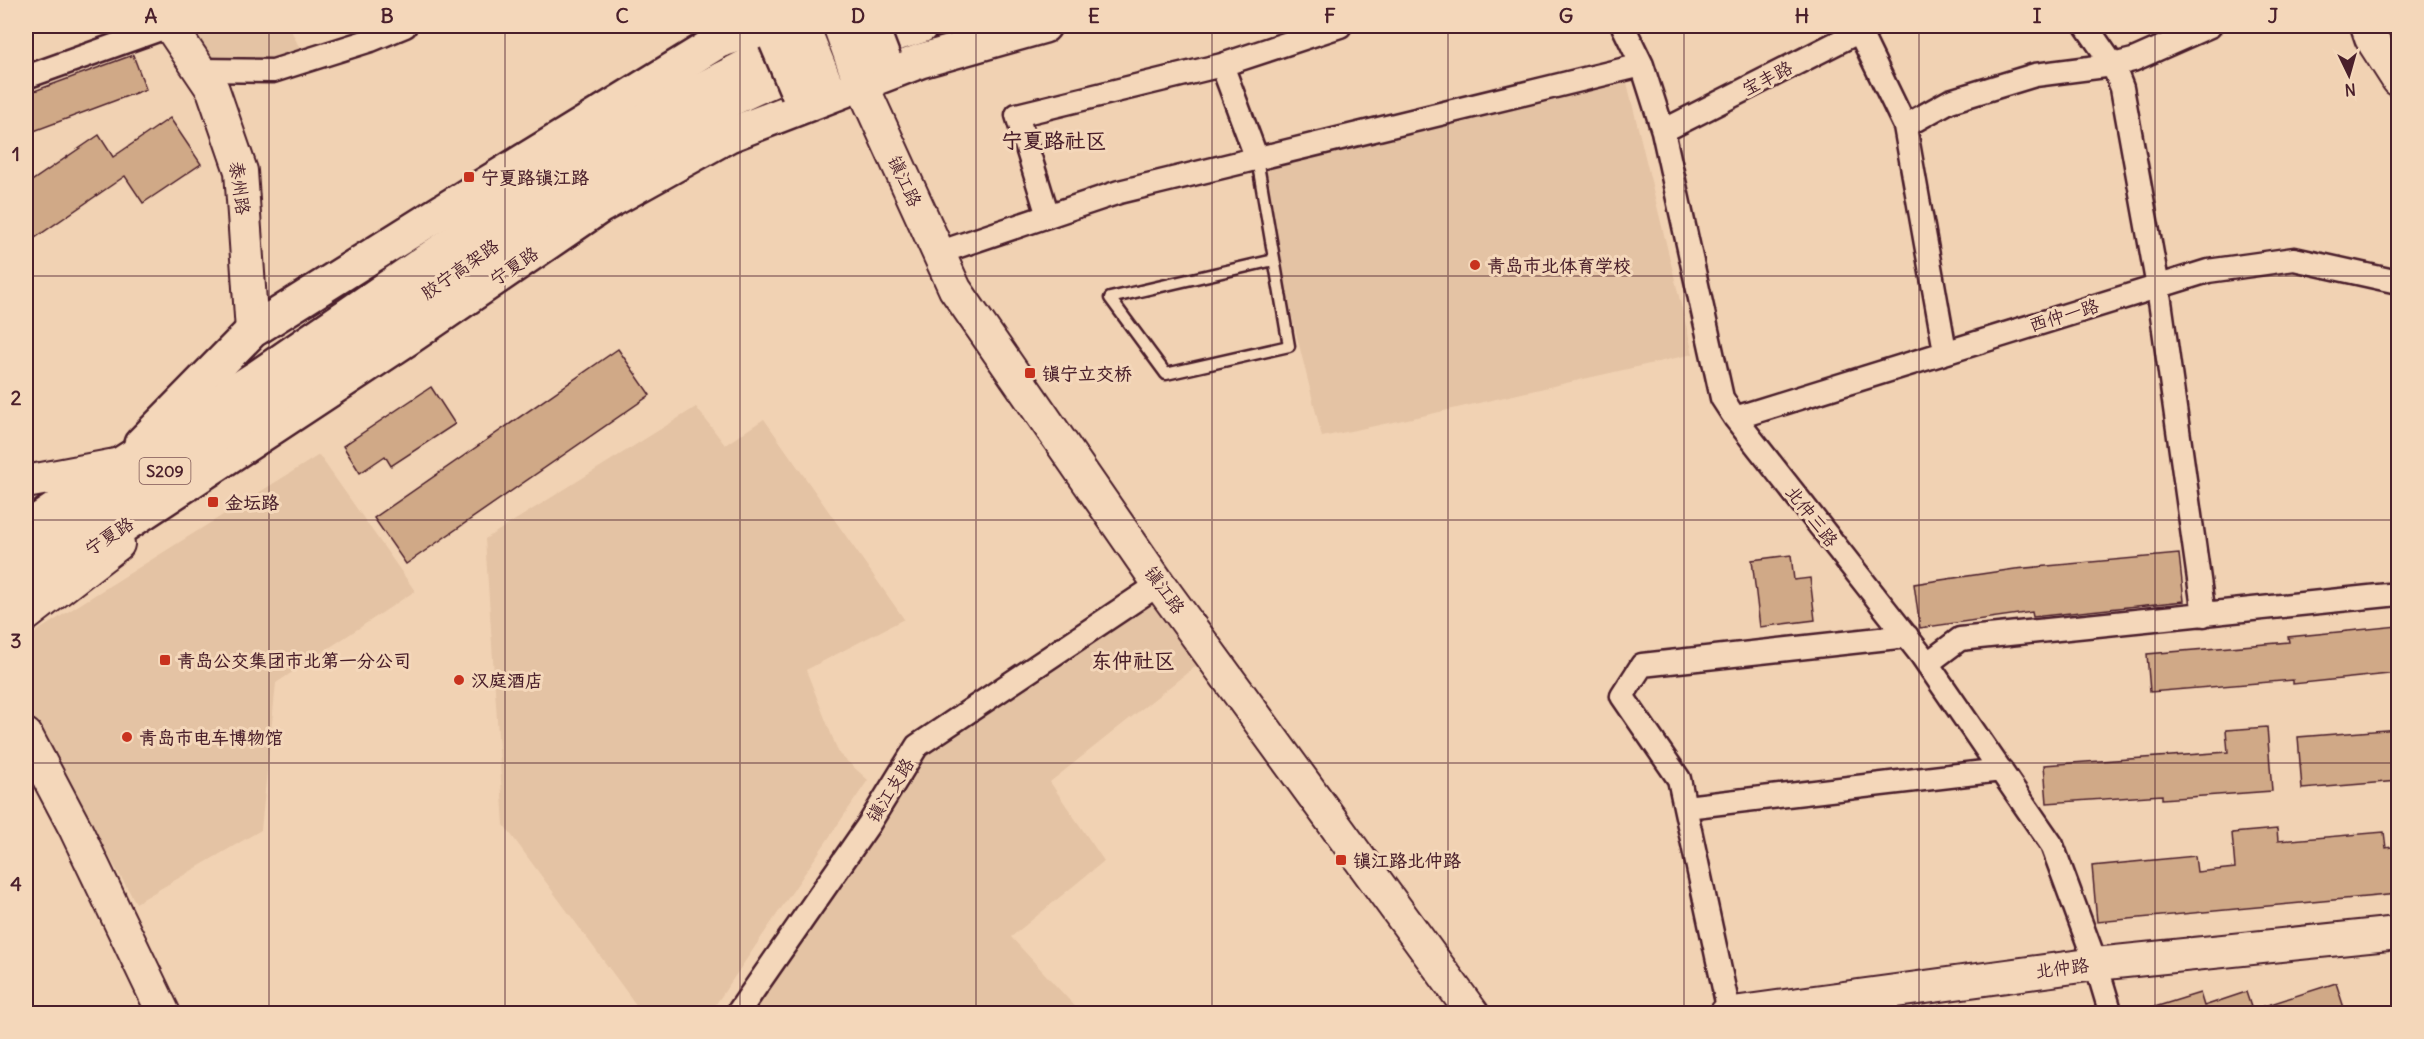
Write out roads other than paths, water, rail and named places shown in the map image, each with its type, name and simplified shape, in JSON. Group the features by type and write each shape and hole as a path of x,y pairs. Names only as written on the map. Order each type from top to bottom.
{"main road":[{"name":"镇江路","path":"840,26 876,70"},
{"name":"胶宁高架路","path":"26,529 121,464 256,378 572,161 748,65 851,26"},
{"path":"871,26 876,70"},
{"name":"胶宁高架路","path":"26,562 270,400 582,184 668,133 753,89 877,40 921,26"},
{"name":"宁夏路","path":"26,590 407,339 601,206 729,135 810,95 876,70 1044,26"},
{"path":"121,464 252,331 719,41 780,31 810,95"}],"street":[{"name":"泰州路","path":"170,26 213,90 241,171 252,331"},
{"path":"26,77 170,26"},
{"path":"200,70 273,71 371,40 405,26"},
{"path":"1048,216 1017,115 1222,65 1340,26"},
{"name":"北仲三路","path":"1623,26 1642,65 1664,131 1722,398 1735,418 1928,663 2052,845 2096,964 2111,1014"},
{"path":"2086,26 2114,66 2122,88 2158,287 2204,615"},
{"path":"2367,26 2398,80"},
{"path":"1905,126 1950,101 2035,75 2114,66 2133,60 2204,27"},
{"path":"1864,28 1905,126 1946,351"},
{"name":"宝丰路","path":"1664,131 1864,28"},
{"path":"1222,65 1257,159"},
{"path":"938,253 1119,192 1642,65"},
{"name":"镇江路","path":"876,70 889,146 955,289 1160,584 1473,1014"},
{"name":"镇江路","path":"810,95 889,146"},
{"name":"西仲一路","path":"1735,418 2208,271 2294,259 2398,282"},
{"path":"26,482 121,464"},
{"path":"26,615 120,542 155,506"},
{"name":"镇江支路","path":"737,1014 869,824 917,746 1160,584"},
{"path":"1928,663 1960,639 2398,594"},
{"path":"1728,1013 1679,779 1622,696 1642,664 1907,636"},
{"path":"26,735 75,828 164,1014"},
{"path":"1686,807 2001,770"},
{"name":"北仲路","path":"1728,1013 2096,964 2398,933"}],"lane":[{"path":"1257,159 1289,346 1166,374 1110,298 1274,260"}],"place":[{"name":"宁夏路镇江路","path":"469,177"},
{"name":"青岛市北体育学校","path":"1475,265"},
{"name":"镇宁立交桥","path":"1030,373"},
{"name":"金坛路","path":"213,502"},
{"name":"青岛公交集团市北第一分公司","path":"165,660"},
{"name":"汉庭酒店","path":"459,680"},
{"name":"青岛市电车博物馆","path":"127,737"},
{"name":"镇江路北仲路","path":"1341,860"}],"district":[{"name":"宁夏路社区","path":"1054,140"},
{"name":"东仲社区","path":"1133,660"}]}
